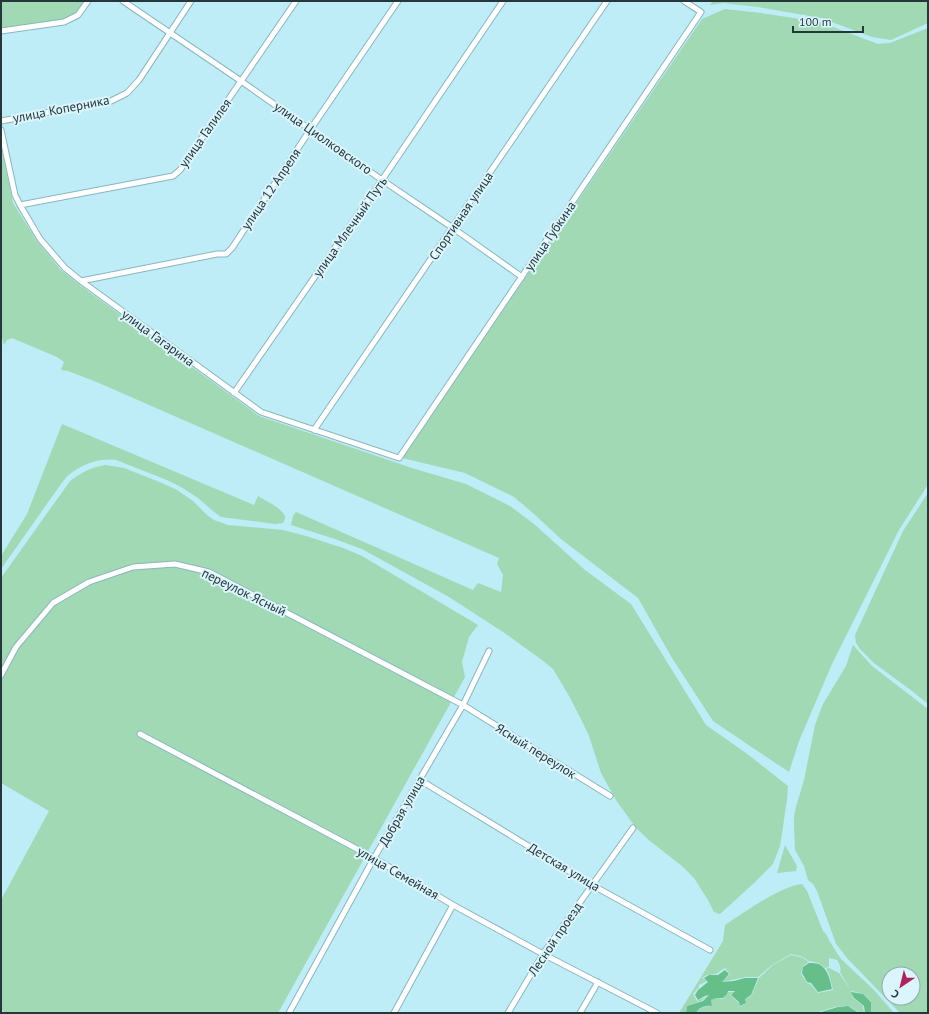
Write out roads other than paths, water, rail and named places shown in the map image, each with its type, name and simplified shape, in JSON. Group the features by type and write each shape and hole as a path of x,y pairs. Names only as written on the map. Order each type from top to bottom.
{"street":[{"path":"1,32 64,22 78,15 88,1"},
{"name":"улица Циолковского","path":"123,1 241,81 522,277"},
{"name":"улица Коперника","path":"1,121 111,101 127,92 139,80 191,1"},
{"name":"улица Галилея","path":"20,205 173,176 180,170 296,1"},
{"name":"улица 12 Апреля","path":"81,282 217,254 226,254 232,248 398,1"},
{"name":"улица Млечный Путь","path":"234,393 504,1"},
{"name":"Спортивная улица","path":"314,430 607,1"},
{"name":"улица Губкина","path":"399,458 701,12 684,1"},
{"name":"улица Гагарина","path":"1,130 15,195 40,239 64,268 81,282 261,412 399,458"},
{"name":"переулок Ясный","path":"1,675 16,647 53,603 88,582 133,567 175,564 209,572 463,705"},
{"name":"Добрая улица","path":"289,1013 374,858 463,705 489,651"},
{"name":"Ясный переулок","path":"463,705 610,796"},
{"name":"улица Семейная","path":"140,734 374,858 453,905 543,954 657,1013"},
{"name":"Детская улица","path":"420,780 592,885 710,950"},
{"name":"Лесной проезд","path":"508,1013 543,954 633,828"},
{"path":"394,1013 453,905"},
{"path":"580,1013 598,982"}]}
